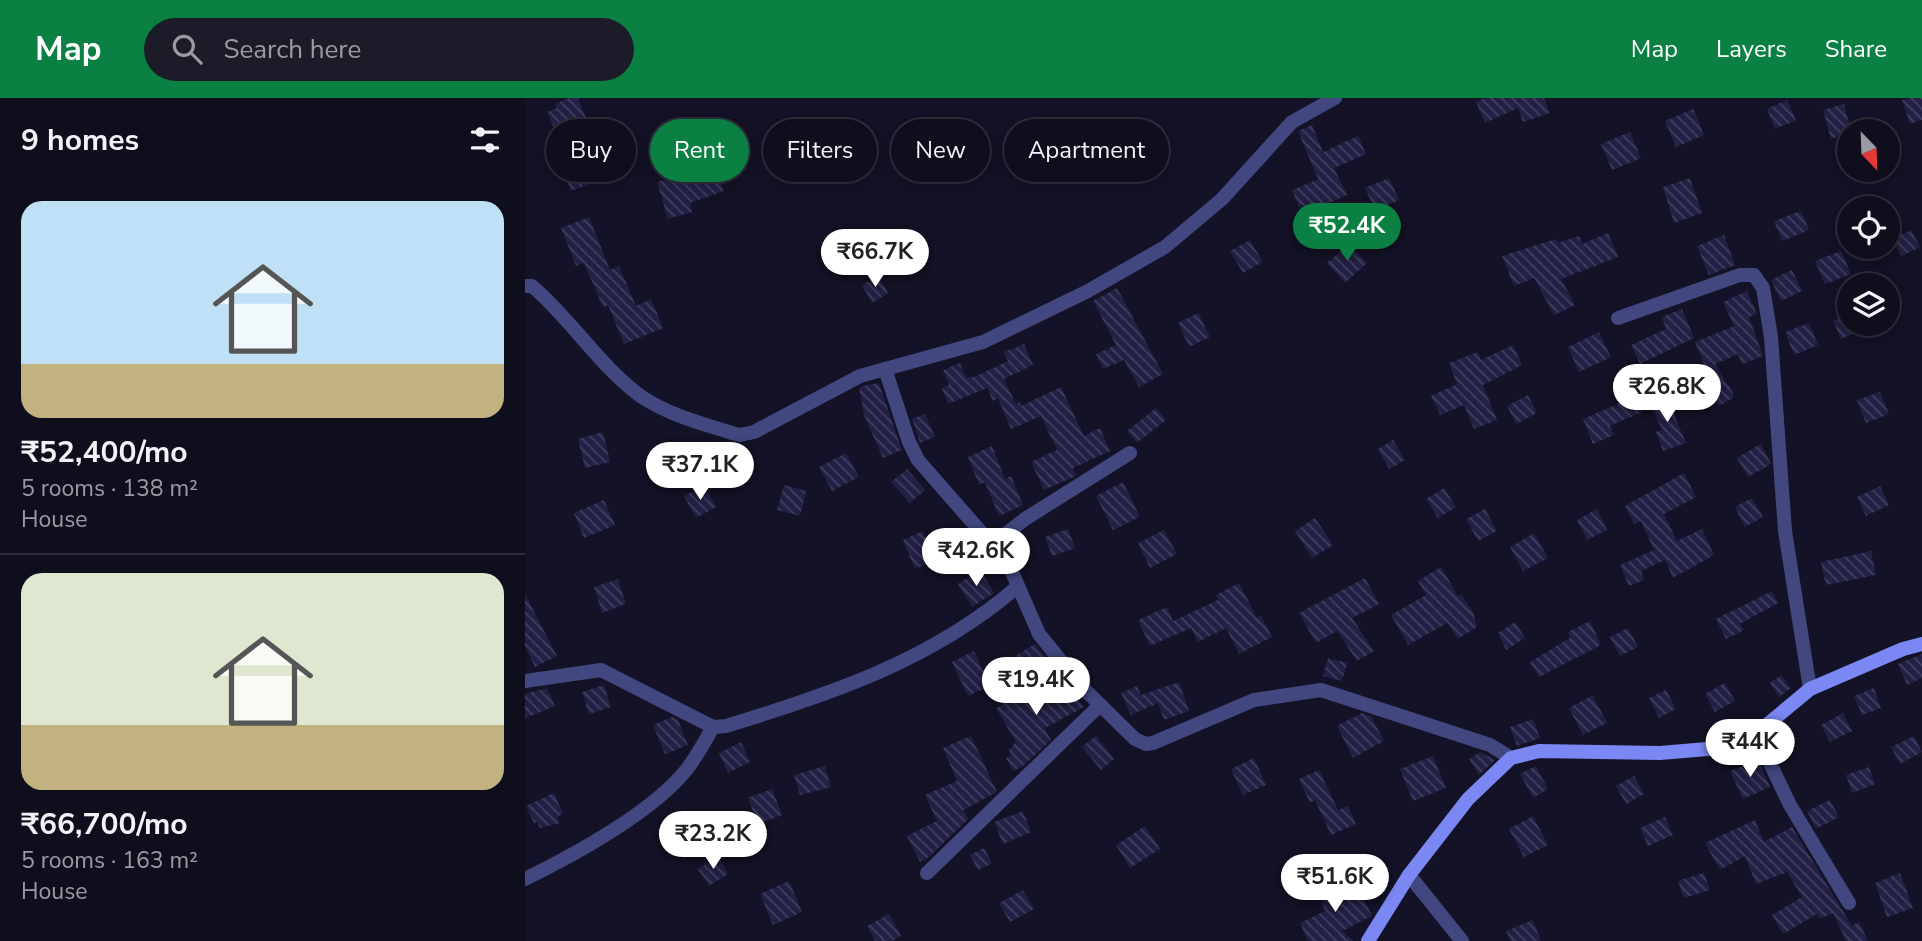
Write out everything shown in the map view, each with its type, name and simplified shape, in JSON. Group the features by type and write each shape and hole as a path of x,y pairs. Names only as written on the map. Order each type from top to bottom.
{"main road":[{"path":"1368,941 1409,875 1468,799 1511,758 1539,751 1660,753 1719,748 1756,734 1810,689 1903,649 1922,644"}],"street":[{"path":"525,286 531,286 545,298 605,363 641,396 670,412 740,435 754,432 860,376 983,342 1088,291 1165,247 1222,199 1292,122 1335,98"},
{"path":"1618,318 1740,275 1754,275 1763,288 1771,337 1785,531 1810,689"},
{"path":"885,369 909,442 918,460 1008,563 1039,634 1100,705 1135,739 1146,744 1254,700 1321,691 1490,745 1511,758"},
{"path":"992,545 1025,519 1130,453"},
{"path":"525,681 601,670 713,727 726,726 850,687 959,632 1017,587"},
{"path":"927,873 1100,705"},
{"path":"525,880 576,855 643,808 686,770 713,727"},
{"path":"1756,734 1790,805 1849,903"},
{"path":"1409,875 1462,941"}],"building":[{"path":"569,98 578,98 586,118 550,119 547,112 557,108 555,104"},
{"path":"1485,98 1544,98 1550,113 1523,122 1518,108 1485,123 1476,102"},
{"path":"1922,98 1922,120 1910,124 1902,100"},
{"path":"1787,100 1796,120 1775,129 1767,109"},
{"path":"1844,104 1848,119 1837,119 1837,137 1831,139 1823,110"},
{"path":"1693,109 1704,135 1676,147 1665,121"},
{"path":"1312,125 1323,152 1358,136 1366,154 1334,168 1347,195 1322,206 1325,213 1305,221 1292,190 1318,179 1298,131"},
{"path":"1630,132 1641,158 1612,170 1601,144"},
{"path":"1389,178 1399,200 1375,210 1365,188"},
{"path":"1690,178 1702,213 1674,223 1663,187"},
{"path":"568,182 588,182 589,184 571,191"},
{"path":"657,182 721,182 724,191 690,203 692,212 668,219"},
{"path":"1801,211 1809,230 1782,241 1774,221"},
{"path":"589,217 610,270 619,266 636,306 651,299 663,328 624,344 608,305 603,307 584,263 576,266 561,228"},
{"path":"1911,230 1920,247 1901,256 1900,236"},
{"path":"1608,233 1618,257 1561,279 1575,305 1554,315 1534,278 1514,286 1502,256 1556,239 1558,243 1579,236 1582,244"},
{"path":"1724,235 1735,265 1709,275 1697,246"},
{"path":"1250,240 1263,262 1243,273 1230,251"},
{"path":"1349,244 1367,263 1345,283 1327,263"},
{"path":"1837,253 1837,259 1844,259 1851,273 1837,273 1837,279 1825,284 1815,261"},
{"path":"1792,270 1802,291 1781,301 1771,280"},
{"path":"879,276 888,293 872,303 862,285"},
{"path":"1117,288 1163,374 1139,387 1124,360 1103,369 1096,354 1116,345 1093,301"},
{"path":"1747,291 1757,314 1749,317 1763,356 1742,364 1738,354 1715,364 1733,393 1733,398 1719,406 1708,389 1713,386 1695,342 1734,326 1723,302"},
{"path":"1682,309 1694,338 1640,364 1631,345 1666,329 1662,317"},
{"path":"1198,313 1210,337 1189,347 1178,323"},
{"path":"1809,323 1818,345 1794,355 1785,332"},
{"path":"1599,332 1611,357 1579,372 1568,347"},
{"path":"1024,344 1033,365 1004,379 1016,404 1020,402 1021,406 1061,387 1084,436 1100,428 1110,451 1073,468 1076,476 1044,490 1031,462 1057,450 1041,416 1011,429 998,398 993,401 987,388 948,404 942,388 949,385 943,370 960,363 966,378 974,377 1008,361 1004,352"},
{"path":"1513,345 1522,365 1483,385 1497,420 1474,429 1464,405 1440,415 1431,396 1457,384 1449,363 1478,352 1481,360"},
{"path":"879,383 902,450 883,458 864,415 859,387"},
{"path":"1880,392 1889,414 1866,423 1857,400"},
{"path":"1665,393 1686,443 1663,451 1656,432 1662,430 1649,401"},
{"path":"1528,395 1537,413 1516,424 1507,406"},
{"path":"1634,397 1642,412 1610,426 1614,435 1593,444 1583,419"},
{"path":"1156,408 1166,420 1137,443 1127,431"},
{"path":"925,414 935,437 920,443 912,419"},
{"path":"603,432 610,462 585,468 578,439"},
{"path":"1393,440 1405,460 1389,469 1378,449"},
{"path":"1761,444 1771,464 1748,477 1737,458"},
{"path":"992,446 1005,479 1011,476 1023,505 999,516 985,482 979,485 968,457"},
{"path":"846,453 859,477 832,491 819,467"},
{"path":"907,469 925,490 910,503 891,482"},
{"path":"1684,473 1696,497 1664,514 1677,541 1702,529 1714,555 1673,578 1665,560 1641,571 1644,580 1629,586 1620,565 1654,550 1641,521 1634,524 1625,506"},
{"path":"1123,482 1140,517 1113,530 1096,496"},
{"path":"704,485 716,507 696,518 684,496"},
{"path":"784,485 806,491 800,516 777,510"},
{"path":"1880,486 1889,505 1866,516 1857,497"},
{"path":"1444,488 1456,507 1438,518 1426,499"},
{"path":"1752,498 1763,517 1745,527 1735,507"},
{"path":"604,500 615,525 584,538 574,513"},
{"path":"1485,509 1497,531 1478,541 1466,519"},
{"path":"1597,509 1607,530 1587,540 1577,520"},
{"path":"1315,518 1333,545 1312,558 1295,531"},
{"path":"1068,529 1075,548 1052,556 1045,537"},
{"path":"1164,530 1177,554 1150,568 1138,543"},
{"path":"923,531 936,560 915,569 903,540"},
{"path":"1534,533 1548,558 1523,571 1510,547"},
{"path":"1871,551 1876,575 1826,585 1821,562"},
{"path":"1441,567 1458,596 1461,594 1473,612 1477,627 1458,639 1447,623 1408,645 1391,615 1426,595 1418,581"},
{"path":"980,570 994,593 972,607 958,584"},
{"path":"1365,578 1379,604 1352,618 1374,651 1357,661 1337,631 1316,643 1299,613"},
{"path":"618,579 626,604 602,613 594,587"},
{"path":"1239,583 1257,618 1261,616 1272,637 1239,654 1226,628 1198,642 1191,628 1150,646 1138,620 1167,607 1173,621 1218,600 1216,595"},
{"path":"1772,591 1778,603 1740,624 1744,630 1726,639 1716,619"},
{"path":"525,594 557,656 535,667 525,646"},
{"path":"1590,621 1601,645 1539,677 1530,662 1570,638 1568,632"},
{"path":"1515,622 1525,638 1506,650 1498,633"},
{"path":"1628,628 1638,647 1620,656 1610,637"},
{"path":"1035,644 1047,659 1023,670 1015,656"},
{"path":"974,651 990,686 968,696 952,662"},
{"path":"1922,654 1922,678 1907,685 1898,664"},
{"path":"1328,658 1347,663 1342,681 1323,676"},
{"path":"1058,673 1084,707 1045,728 1051,740 1023,766 1013,771 1006,758 1011,755 1009,750 1016,742 996,708"},
{"path":"1781,675 1791,688 1779,697 1770,683"},
{"path":"1179,682 1189,711 1164,720 1158,703 1131,715 1121,693 1137,686 1141,695"},
{"path":"1725,683 1735,701 1715,712 1705,694"},
{"path":"604,685 611,707 589,714 582,692"},
{"path":"547,688 555,706 525,718 525,694"},
{"path":"1874,688 1881,708 1862,715 1854,696"},
{"path":"1666,690 1676,709 1659,718 1649,698"},
{"path":"1593,695 1607,723 1583,735 1569,708"},
{"path":"1362,713 1371,716 1384,741 1353,758 1337,726"},
{"path":"1843,713 1852,731 1830,742 1821,725"},
{"path":"672,717 678,720 688,745 665,754 653,725"},
{"path":"1533,719 1540,738 1517,746 1510,727"},
{"path":"971,736 997,792 963,810 968,819 929,857 920,862 907,836 937,821 925,795 957,781 943,748"},
{"path":"1096,736 1114,759 1101,770 1082,747"},
{"path":"1914,736 1922,752 1900,764 1891,747"},
{"path":"741,742 750,762 728,773 719,753"},
{"path":"1480,752 1495,760 1479,775 1469,759"},
{"path":"1433,756 1446,788 1413,801 1400,769"},
{"path":"1254,758 1266,785 1243,795 1231,769"},
{"path":"1758,760 1770,787 1743,799 1730,771"},
{"path":"825,766 831,787 800,795 794,775"},
{"path":"1536,766 1548,789 1533,798 1520,774"},
{"path":"1869,767 1875,784 1852,793 1846,775"},
{"path":"1319,770 1338,810 1348,806 1356,824 1331,835 1315,800 1310,803 1299,779"},
{"path":"1634,776 1644,794 1626,804 1616,786"},
{"path":"772,789 782,815 758,824 748,798"},
{"path":"554,793 563,814 557,817 560,823 540,828 537,822 534,823 526,806"},
{"path":"1830,800 1839,817 1816,829 1807,811"},
{"path":"1023,811 1031,832 1003,844 994,822"},
{"path":"1533,816 1548,845 1524,857 1509,829"},
{"path":"1665,817 1673,835 1648,846 1640,828"},
{"path":"1755,820 1764,842 1792,827 1852,926 1859,922 1868,941 1846,941 1833,913 1820,919 1817,914 1783,934 1772,915 1802,897 1787,872 1756,884 1745,856 1720,870 1705,843"},
{"path":"1145,826 1160,849 1130,868 1116,845"},
{"path":"984,848 992,863 978,870 970,855"},
{"path":"718,857 728,874 709,886 698,869"},
{"path":"1704,873 1710,890 1684,898 1678,881"},
{"path":"1900,873 1913,908 1887,917 1875,883"},
{"path":"1335,877 1345,902 1361,893 1372,916 1342,931 1354,941 1308,941 1300,923 1325,911 1315,885"},
{"path":"789,881 802,912 773,925 760,894"},
{"path":"1023,890 1034,909 1010,922 999,903"},
{"path":"889,914 901,936 892,941 875,941 867,926"},
{"path":"1533,920 1541,941 1511,941 1506,931"}]}
